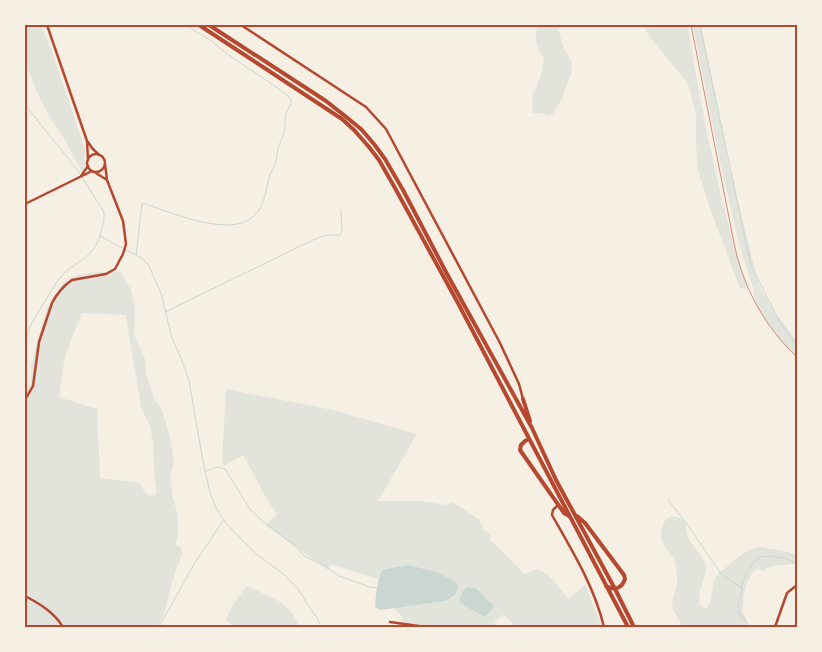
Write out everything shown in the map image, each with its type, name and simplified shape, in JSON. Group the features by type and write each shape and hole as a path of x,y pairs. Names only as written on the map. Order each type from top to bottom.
{"highway":[{"path":"200,25 342,119 369,146 379,160 438,265 628,627"},
{"path":"209,25 326,102 360,129 374,144 403,190 532,428 556,480 616,589 634,627"},
{"path":"519,405 523,404 524,399"},
{"path":"524,399 532,428"},
{"path":"541,450 534,441 529,440 522,443 520,448 558,505 569,516"},
{"path":"575,515 585,523 624,575 625,579 621,587 612,589 606,586"}],"street":[{"path":"47,25 87,141 88,166 80,177"},
{"path":"240,25 366,107 386,129 504,351 524,399"},
{"path":"25,400 33,386 39,342 54,298 72,280 106,274 115,269 126,244 123,221 107,180 105,164 87,141"},
{"path":"88,160 93,155 102,158"},
{"path":"25,204 80,177 102,170 105,164"},
{"path":"88,166 107,180"},
{"path":"558,505 553,510 552,515 586,574 602,616 604,627"},
{"path":"775,627 787,593 797,585"},
{"path":"25,596 50,611 62,627"},
{"path":"390,622 426,627"}],"shaded area":[{"path":"25,25 40,25 49,43 85,149 84,176 64,138 41,101 25,62"},
{"path":"538,25 557,25 563,46 572,63 571,74 562,98 554,113 547,116 541,113 532,113 533,95 541,75 544,58 536,43"},
{"path":"643,25 688,25 715,169 747,289 740,288 710,209 698,170 696,113 688,84 649,36"},
{"path":"693,25 701,25 728,163 759,285 773,310 797,341 797,358 781,342 757,306 740,248 718,153"},
{"path":"121,272 131,290 134,303 134,335 145,359 146,374 155,401 162,409 170,438 174,462 170,477 178,515 178,536 175,544 181,547 182,555 176,569 164,616 157,627 25,627 25,394 31,382 31,366 46,311 63,284 77,275","holes":["82,313 126,315 141,407 150,426 153,443 156,495 149,496 140,483 100,478 97,409 59,397 64,361"]},
{"path":"226,389 333,410 417,434 378,501 420,501 447,505 452,502 479,519 484,530 491,534 490,540 523,573 526,574 536,570 542,571 555,582 569,599 585,584 602,627 516,627 504,614 494,622 499,627 404,627 403,619 394,608 445,601 453,598 457,593 457,583 449,580 382,570 378,579 330,564 328,570 266,525 277,514 243,455 224,466 222,462"},
{"path":"670,516 684,521 688,537 705,563 706,572 699,603 707,608 710,604 714,579 741,555 754,548 761,547 797,555 796,564 766,568 764,571 756,569 752,574 745,589 742,612 745,615 747,627 681,627 672,606 677,579 675,563 661,539 662,526"},
{"path":"408,565 436,572 457,583 457,592 453,597 445,601 381,610 376,608 377,588 382,570"},
{"path":"247,586 285,606 296,618 299,627 233,627 226,619 234,603"},
{"path":"467,587 475,588 494,606 485,617 460,603 461,595"}],"waterway":[{"path":"136,255 143,203 183,217 215,224 230,225 243,223 253,217 263,203 268,180 276,163 287,111 292,102 279,89 210,40 185,25"},
{"path":"700,25 751,266 780,322 797,346"},
{"path":"25,104 80,174"},
{"path":"25,343 31,324 57,282 65,272 93,250 100,236 104,212 82,177"},
{"path":"165,312 313,240 326,235 340,235 342,231 341,210"},
{"path":"100,236 143,259 149,266 161,293 172,338 189,381 204,467 216,508 225,522 242,540 259,556 285,575 298,589 317,617 321,627"},
{"path":"206,471 218,467 225,469 250,509 262,521 298,548 304,556 325,566 339,576 378,588"},
{"path":"668,500 722,575 742,588"},
{"path":"159,627 194,564 223,521"},
{"path":"748,627 746,620 739,614 738,604 746,574 756,559 769,556 785,558 797,564"}],"railway":[{"path":"691,25 734,243 743,275 756,305 765,319 797,357"}]}
